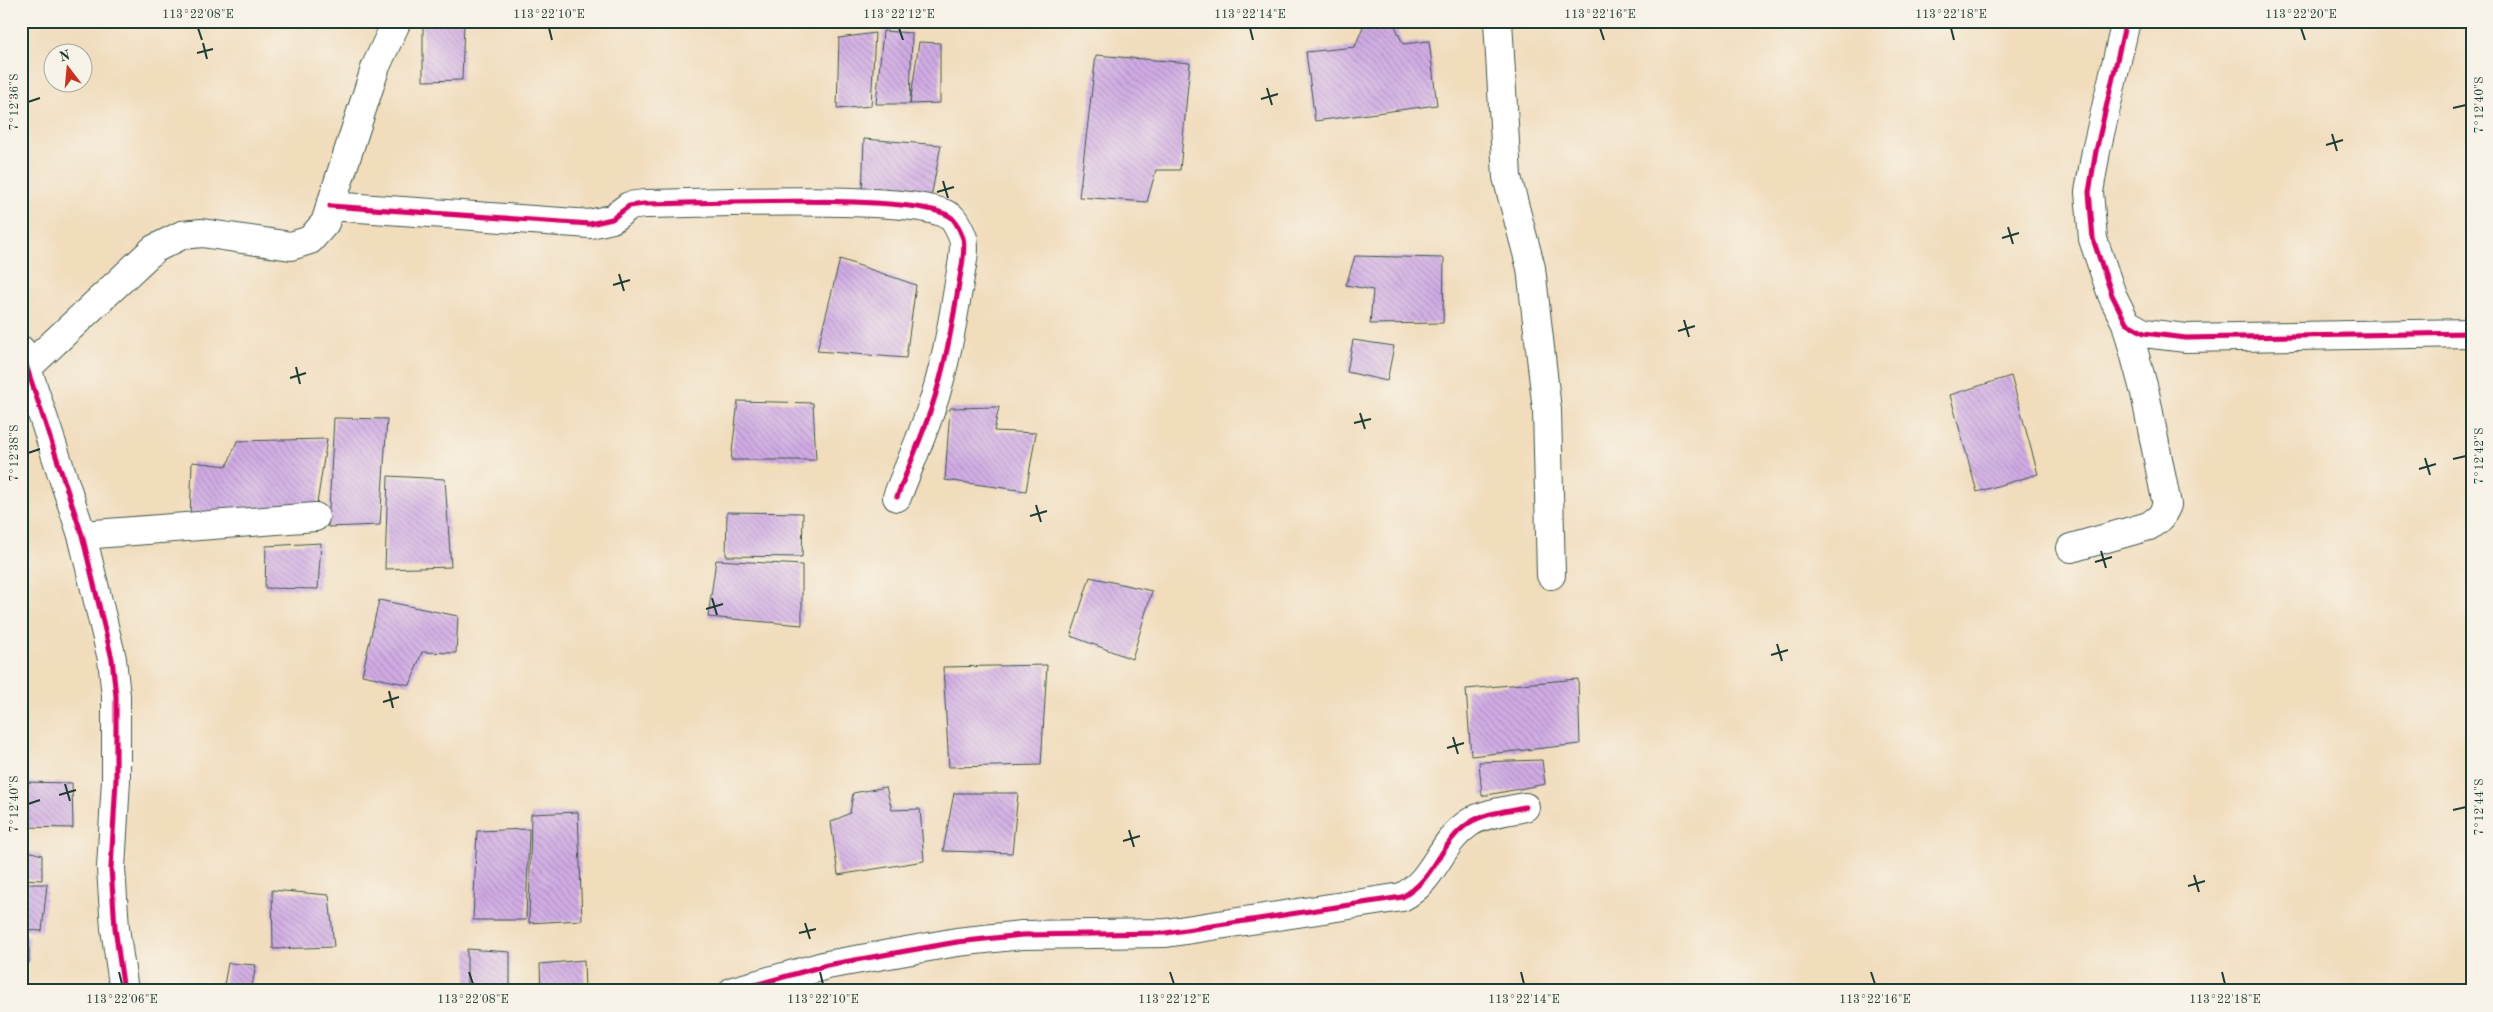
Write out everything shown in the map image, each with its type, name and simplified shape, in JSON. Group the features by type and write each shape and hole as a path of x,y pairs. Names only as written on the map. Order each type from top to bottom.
{"street":[{"path":"124,991 115,928 111,868 116,780 116,696 112,660 82,535 24,359 154,249 182,235 202,233 290,246 310,240 325,223 376,66 396,21"},
{"path":"1498,21 1507,177 1531,268 1547,410 1551,575"},
{"path":"2071,548 2149,526 2161,517 2167,505 2145,393 2126,323 2112,295 2093,239 2089,192 2096,151 2126,21"},
{"path":"330,206 590,224 612,219 629,206 644,204 791,201 883,204 938,209 953,219 963,239 961,268 949,344 940,378 931,410 897,497"},
{"path":"2126,323 2144,333 2186,338 2472,333"},
{"path":"82,535 315,517"},
{"path":"732,991 827,965 956,942 1022,935 1166,933 1402,897 1416,889 1426,879 1454,837 1469,822 1488,815 1525,807"}],"building":[{"path":"1393,21 1403,44 1429,41 1437,105 1315,121 1306,52 1355,47 1364,24"},
{"path":"464,22 462,80 423,81 423,25"},
{"path":"883,31 912,33 910,104 876,104"},
{"path":"875,33 871,106 837,109 839,38"},
{"path":"919,42 940,43 940,103 910,104"},
{"path":"1096,55 1190,63 1180,170 1156,170 1147,202 1079,197"},
{"path":"864,139 941,145 930,203 862,196"},
{"path":"1355,256 1444,258 1443,323 1370,324 1373,290 1346,285"},
{"path":"840,259 916,285 906,358 817,351"},
{"path":"1353,340 1394,346 1387,381 1347,372"},
{"path":"2011,376 2038,474 1977,492 1950,395"},
{"path":"738,401 813,403 816,460 731,460"},
{"path":"999,407 994,431 1036,433 1026,491 945,480 950,408"},
{"path":"334,418 387,419 380,525 328,527"},
{"path":"327,439 316,510 190,519 192,462 227,466 237,441"},
{"path":"388,476 445,479 451,567 385,569"},
{"path":"727,512 803,513 802,557 726,556"},
{"path":"321,543 318,589 265,588 266,546"},
{"path":"716,560 802,565 802,625 708,617"},
{"path":"1090,577 1152,591 1132,659 1071,636"},
{"path":"379,600 458,616 456,653 422,652 410,685 362,675"},
{"path":"1047,665 1041,765 949,767 943,667"},
{"path":"1578,679 1580,744 1471,756 1466,689"},
{"path":"1542,760 1545,784 1482,796 1479,762"},
{"path":"21,782 72,783 73,828 21,827"},
{"path":"886,787 892,810 920,809 924,861 838,875 831,822 850,813 853,793"},
{"path":"954,793 1018,793 1012,853 943,851"},
{"path":"578,812 582,920 529,923 531,814"},
{"path":"529,829 526,920 473,920 477,831"},
{"path":"21,834 26,834 28,851 42,855 42,880 21,879"},
{"path":"21,884 47,884 42,931 21,930"},
{"path":"272,890 329,895 334,947 273,949"},
{"path":"21,937 29,937 29,963 21,962"},
{"path":"467,949 510,952 510,988 467,985"},
{"path":"584,960 585,991 541,991 540,964"},
{"path":"228,963 256,965 251,991 223,991"}],"cycle path":[{"path":"2126,21 2096,151 2089,192 2093,239 2112,295 2126,323 2144,333 2186,338 2472,333"},
{"path":"330,206 590,224 612,219 629,206 644,204 806,201 899,205 933,210 952,218 963,238 964,249 951,331 931,409 897,497"},
{"path":"21,350 82,535 112,659 116,696 116,780 111,868 115,928 124,991"},
{"path":"733,991 827,965 957,942 1022,935 1166,933 1402,897 1423,881 1451,840 1469,823 1489,815 1525,807"}]}
